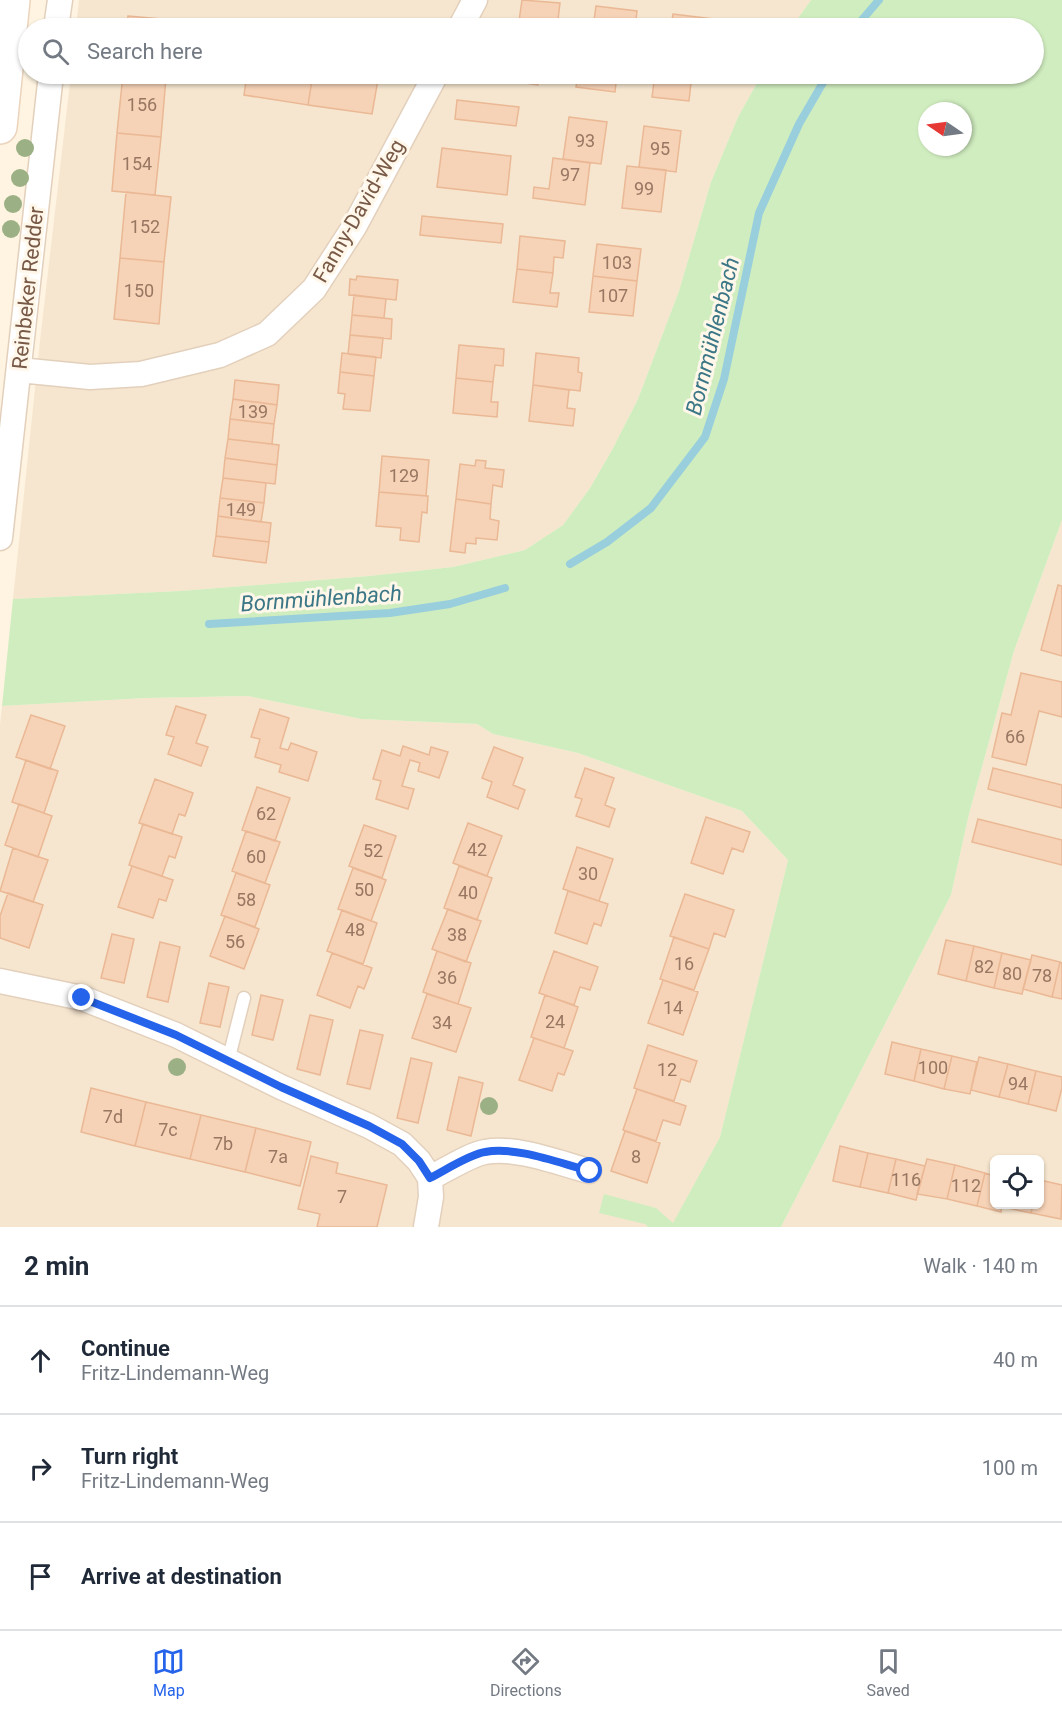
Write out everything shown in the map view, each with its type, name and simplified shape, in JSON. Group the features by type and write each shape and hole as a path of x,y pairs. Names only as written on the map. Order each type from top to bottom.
{"main road":[{"path":"0,127 13,0"}],"street":[{"path":"57,18 60,0"},
{"path":"465,18 475,0"},
{"name":"Reinbeker Redder","path":"0,538 50,84"},
{"name":"Fanny-David-Weg","path":"19,370 90,377 141,374 220,355 267,334 314,289 354,227 431,84"},
{"path":"0,981 82,998 176,1035 369,1126 402,1144 419,1161 430,1178 431,1197 426,1227"},
{"path":"430,1178 483,1152 503,1151 526,1154 590,1171"}],"lane":[{"path":"228,1061 244,998"}],"shaded area":[{"path":"79,0 811,0 798,18 77,18"},
{"path":"70,84 756,84 738,117 711,182 679,291 638,399 590,488 563,525 525,550 453,567 369,576 180,591 13,599"},
{"path":"1062,520 1062,1227 781,1227 951,895 969,814 1014,651"},
{"path":"248,696 361,719 477,724 493,734 578,753 742,811 788,860 720,1137 673,1224 645,1224 648,1227 0,1227 0,725 2,706 146,698"}],"green space":[{"path":"811,0 1062,0 1062,520 1014,651 969,814 951,895 781,1227 648,1227 645,1224 599,1213 604,1194 656,1208 673,1223 720,1137 788,860 742,811 578,753 493,734 477,724 361,719 248,696 146,698 2,706 13,599 180,591 453,567 525,550 563,525 590,488 638,399 679,291 711,182 738,117 756,84 1044,84 1044,18 798,18"}],"building":[{"path":"522,0 560,3 558,18 519,18"},
{"path":"596,6 637,11 636,18 594,18"},
{"path":"673,14 705,18 672,18"},
{"path":"122,84 165,84 161,137 117,133"},
{"path":"246,84 311,84 308,105 244,95"},
{"path":"311,84 377,84 372,114 308,105"},
{"path":"576,84 616,84 615,92 576,87"},
{"path":"654,84 691,84 689,101 652,97"},
{"path":"457,100 519,107 516,126 455,119"},
{"path":"569,117 607,122 601,164 563,159"},
{"path":"644,126 681,131 676,172 639,167"},
{"path":"117,133 161,137 155,195 112,191"},
{"path":"442,148 511,156 507,195 437,187"},
{"path":"553,158 590,163 585,205 533,198 534,187 549,189"},
{"path":"627,166 666,170 661,212 622,208"},
{"path":"126,192 171,197 164,262 120,258"},
{"path":"422,216 503,224 501,243 420,235"},
{"path":"520,236 565,241 563,258 554,257 553,273 517,269"},
{"path":"597,244 641,249 637,281 593,276"},
{"path":"120,258 164,262 159,324 114,319"},
{"path":"517,269 553,273 550,293 559,293 557,307 513,302"},
{"path":"357,276 398,280 396,300 349,295 350,279 356,280"},
{"path":"593,276 637,281 633,316 589,312"},
{"path":"354,295 386,299 384,318 352,315"},
{"path":"352,315 392,319 391,339 350,335"},
{"path":"350,335 383,338 381,358 348,354"},
{"path":"459,345 504,349 503,366 495,365 493,382 456,378"},
{"path":"342,353 376,357 374,376 340,372"},
{"path":"536,353 579,358 578,372 582,373 580,391 533,385"},
{"path":"340,372 374,376 370,411 343,409 345,394 338,393"},
{"path":"456,378 493,382 491,402 498,402 497,417 453,413"},
{"path":"235,380 279,385 277,405 233,399"},
{"path":"533,385 569,390 567,408 575,409 573,426 529,421"},
{"path":"233,399 277,405 274,424 230,419"},
{"path":"230,419 274,424 272,444 228,439"},
{"path":"228,439 279,445 277,465 225,458"},
{"path":"382,456 429,460 426,496 379,492"},
{"path":"225,458 277,465 275,484 223,478"},
{"path":"476,460 486,461 485,468 504,470 502,487 493,485 491,504 456,499 460,464 475,466"},
{"path":"223,478 266,483 264,503 220,498"},
{"path":"379,492 428,496 427,513 422,512 419,542 400,540 401,528 376,526"},
{"path":"220,498 264,503 261,522 218,516"},
{"path":"456,499 491,504 490,519 499,521 497,540 476,538 476,544 466,543 465,553 450,551"},
{"path":"218,516 271,523 269,542 216,536"},
{"path":"216,536 269,542 266,563 213,556"},
{"path":"1058,585 1062,586 1062,656 1041,650"},
{"path":"1021,673 1062,682 1062,717 1039,711 1026,765 992,757 1002,713 1011,715"},
{"path":"176,706 206,715 196,743 208,747 201,766 168,754 174,737 166,735"},
{"path":"260,709 289,718 280,748 288,750 291,743 317,752 308,781 279,772 281,765 255,757 260,739 251,737"},
{"path":"31,715 65,726 50,769 16,757"},
{"path":"403,746 429,755 431,747 448,752 439,778 418,771 420,763 410,760 402,786 414,789 408,809 376,799 381,781 373,779 382,750 400,756"},
{"path":"494,747 523,758 513,785 525,790 518,809 487,797 492,782 482,778"},
{"path":"26,760 58,771 44,813 12,802"},
{"path":"585,768 614,778 605,805 615,809 609,827 576,816 582,799 575,797"},
{"path":"993,768 1062,785 1062,808 988,789"},
{"path":"155,779 193,793 185,816 179,814 172,834 139,823"},
{"path":"257,787 290,798 275,841 242,830"},
{"path":"19,804 52,816 38,857 5,845"},
{"path":"706,817 750,832 743,852 732,848 723,874 691,863"},
{"path":"978,819 1062,840 1062,865 972,842"},
{"path":"468,823 502,836 487,876 453,863"},
{"path":"143,824 182,837 175,858 169,856 162,876 129,865"},
{"path":"364,825 396,836 382,878 349,866"},
{"path":"246,831 280,842 265,883 232,871"},
{"path":"577,847 613,859 599,901 563,889"},
{"path":"13,848 48,860 33,902 0,891"},
{"path":"132,866 173,880 166,901 159,899 153,918 118,907"},
{"path":"459,866 492,878 477,920 444,908"},
{"path":"353,868 386,880 371,921 338,909"},
{"path":"236,873 270,885 255,927 221,915"},
{"path":"568,891 608,904 601,926 594,923 587,944 555,933"},
{"path":"8,893 43,905 29,948 0,938 0,916"},
{"path":"685,894 734,910 725,937 714,933 709,949 670,936"},
{"path":"448,909 481,921 466,962 432,949"},
{"path":"342,910 377,923 363,964 327,951"},
{"path":"225,916 259,929 244,969 210,956"},
{"path":"112,934 134,939 124,983 101,978"},
{"path":"674,937 709,949 694,990 660,979"},
{"path":"946,940 974,946 966,981 938,974"},
{"path":"160,942 180,947 168,1002 147,997"},
{"path":"974,946 1002,953 994,988 966,981"},
{"path":"437,951 471,963 458,1004 423,992"},
{"path":"554,951 598,967 590,990 580,987 574,1005 539,993"},
{"path":"332,953 372,968 364,989 358,986 350,1008 317,995"},
{"path":"1002,953 1031,960 1022,994 994,988"},
{"path":"1032,955 1060,962 1052,997 1023,989"},
{"path":"1060,962 1062,963 1062,999 1052,997"},
{"path":"663,980 698,992 683,1035 648,1023"},
{"path":"209,983 229,987 220,1027 200,1023"},
{"path":"427,994 471,1008 456,1052 412,1038"},
{"path":"261,995 283,1000 273,1040 252,1035"},
{"path":"545,995 578,1007 564,1048 531,1037"},
{"path":"310,1015 333,1020 320,1075 297,1069"},
{"path":"360,1030 383,1035 370,1089 347,1084"},
{"path":"534,1038 573,1051 564,1075 558,1073 552,1091 519,1080"},
{"path":"892,1042 921,1049 914,1081 885,1074"},
{"path":"648,1045 697,1061 690,1082 681,1079 674,1101 634,1088"},
{"path":"921,1049 952,1056 944,1089 914,1081"},
{"path":"952,1056 977,1062 970,1094 944,1089"},
{"path":"979,1057 1008,1064 999,1097 971,1090"},
{"path":"411,1058 432,1063 418,1123 397,1118"},
{"path":"1008,1064 1036,1071 1028,1104 999,1097"},
{"path":"1036,1071 1062,1077 1062,1088 1056,1111 1028,1104"},
{"path":"459,1077 483,1083 471,1136 447,1130"},
{"path":"91,1088 146,1102 135,1146 81,1132"},
{"path":"637,1089 686,1106 680,1125 663,1120 656,1141 623,1130"},
{"path":"146,1102 201,1115 190,1159 135,1146"},
{"path":"201,1115 256,1128 245,1172 190,1159"},
{"path":"256,1128 311,1142 300,1186 245,1172"},
{"path":"625,1131 660,1143 647,1183 611,1171"},
{"path":"840,1146 868,1153 860,1187 833,1181"},
{"path":"868,1153 896,1159 888,1193 860,1187"},
{"path":"311,1156 338,1163 336,1173 387,1185 377,1227 317,1227 320,1214 298,1209"},
{"path":"896,1159 925,1166 916,1200 888,1193"},
{"path":"927,1159 955,1165 947,1199 917,1194"},
{"path":"955,1165 985,1173 977,1206 947,1199"},
{"path":"985,1173 990,1175 990,1209 1001,1209 1001,1212 977,1206"},
{"path":"1044,1181 1062,1185 1061,1219 1031,1213 1032,1209 1044,1209"},
{"path":"1012,1209 1032,1209 1031,1213"}],"waterway":[{"name":"Bornmühlenbach","path":"864,18 879,0"},
{"name":"Bornmühlenbach","path":"570,564 607,542 651,508 705,437 724,379 759,213 799,124 822,84"},
{"name":"Bornmühlenbach","path":"209,624 390,613 450,604 505,588"}],"route":[{"path":"82,998 176,1035 281,1087 369,1126 402,1144 419,1161 430,1178 483,1152 503,1151 526,1154 590,1171"}]}
